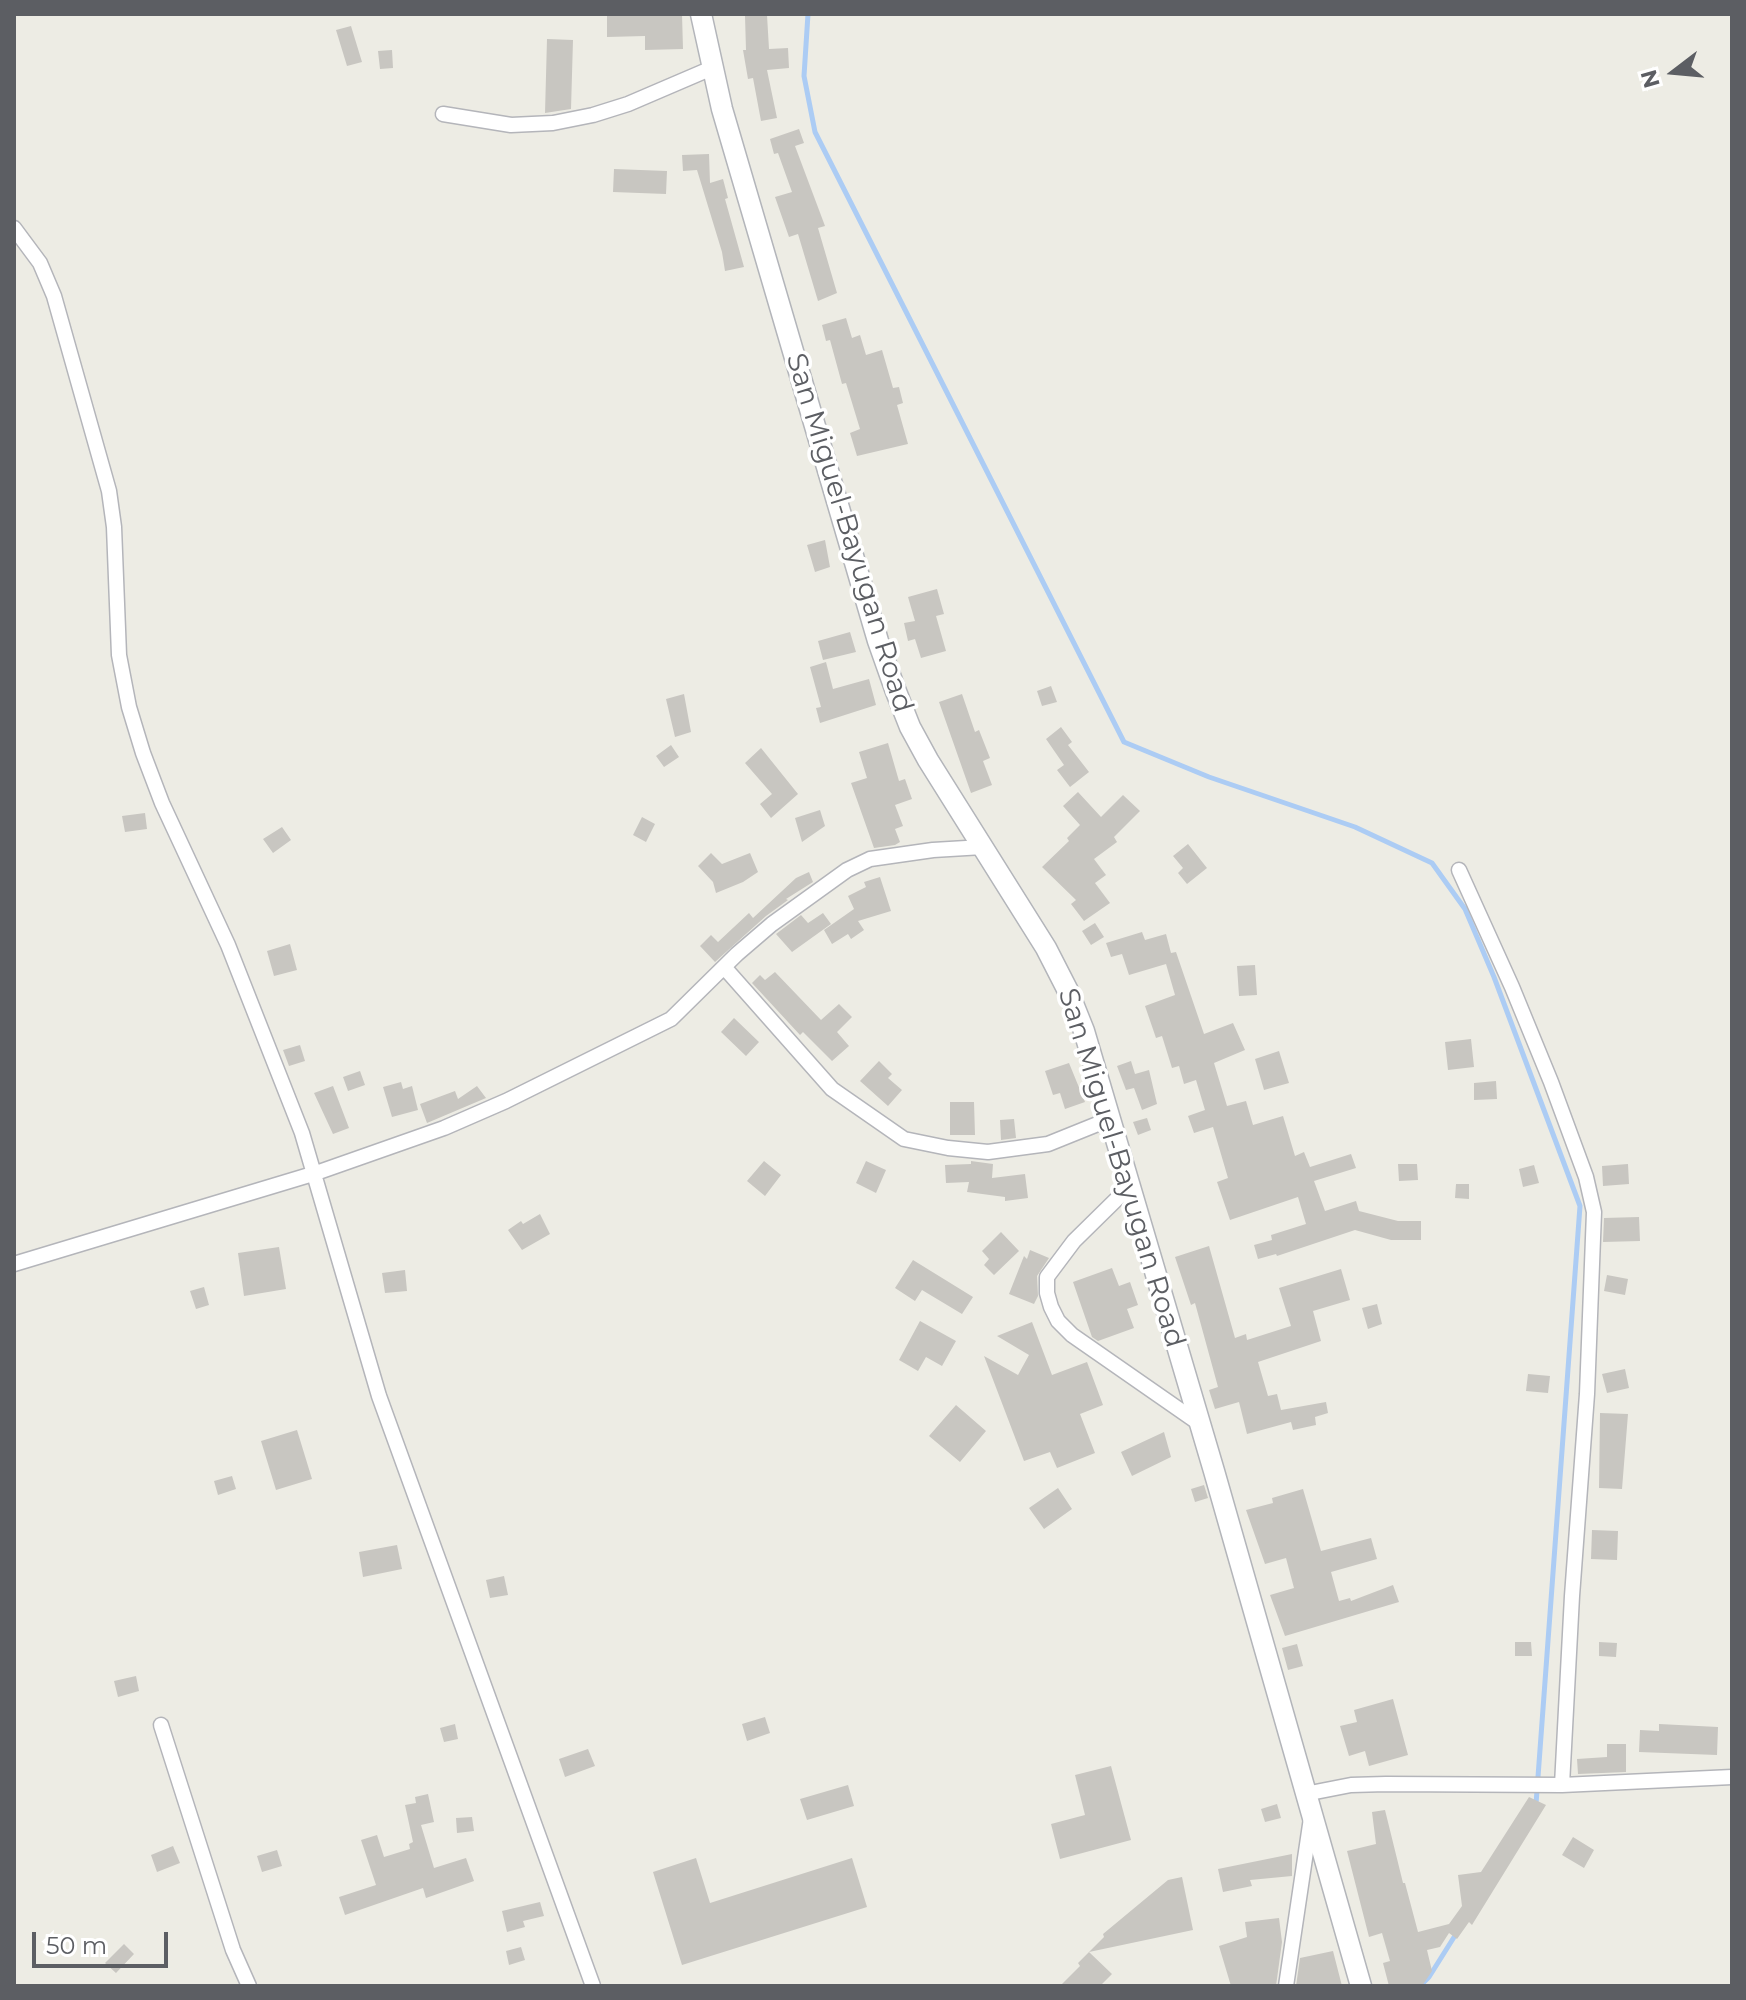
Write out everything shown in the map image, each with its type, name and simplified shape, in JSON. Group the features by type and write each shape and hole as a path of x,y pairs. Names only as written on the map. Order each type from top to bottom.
{"main road":[{"name":"San Miguel-Bayugan Road","path":"701,14 712,68 783,322 884,661 910,727 1046,948 1084,1031 1361,1986"}],"street":[{"path":"443,114 511,125 553,123 628,104 712,68"},
{"path":"14,228 40,263 54,296 109,491 114,527 119,655 129,707 143,753 162,803 228,945 316,1173 379,1396 593,1986"},
{"path":"14,1264 316,1173 444,1128 671,1019 772,924 847,870 870,859 983,847"},
{"path":"1459,870 1551,1082 1586,1177 1594,1212 1587,1394 1562,1785"},
{"path":"724,967 832,1089 904,1139 988,1152 1048,1144 1110,1119"},
{"path":"1130,1186 1074,1241 1047,1277 1051,1307 1058,1321 1072,1335 1200,1424"},
{"path":"161,1725 233,1950 249,1986"},
{"path":"1305,1794 1351,1785 1562,1785 1732,1777"},
{"path":"1286,1986 1311,1818"}],"building":[{"path":"607,14 682,14 683,49 645,50 645,36 607,37"},
{"path":"767,15 769,49 788,48 789,68 767,70 777,118 761,121 753,78 748,79 743,50 746,50 745,16"},
{"path":"351,26 362,62 347,66 336,30"},
{"path":"547,39 573,40 571,109 545,113"},
{"path":"392,50 393,68 380,69 378,51"},
{"path":"799,129 804,143 795,146 825,226 818,228 837,293 818,301 798,234 789,237 775,197 792,192 770,139"},
{"path":"709,154 710,183 723,179 728,198 725,199 744,267 725,271 697,170 683,171 682,155"},
{"path":"614,169 667,171 666,194 613,192"},
{"path":"846,318 852,338 860,335 866,355 882,350 893,388 899,387 903,403 897,405 908,444 857,456 850,433 860,429 846,383 842,384 830,340 826,341 822,325"},
{"path":"825,540 830,567 815,572 807,545"},
{"path":"937,589 944,614 936,616 946,651 921,658 915,639 908,641 904,623 915,621 908,597"},
{"path":"850,632 856,652 823,660 818,641"},
{"path":"826,662 833,689 869,679 876,705 820,723 816,708 821,707 810,667"},
{"path":"1051,686 1057,702 1042,706 1037,691"},
{"path":"684,694 691,732 675,737 666,699"},
{"path":"962,694 975,732 979,730 990,758 983,761 992,785 971,793 939,702"},
{"path":"1061,727 1072,742 1068,745 1089,772 1070,787 1057,770 1064,765 1046,739"},
{"path":"888,743 899,781 905,779 912,799 895,805 903,826 895,829 900,842 874,848 851,783 867,778 859,752"},
{"path":"671,745 679,757 664,767 656,756"},
{"path":"761,748 798,794 771,818 760,804 772,794 745,763"},
{"path":"1078,792 1101,817 1123,795 1140,811 1114,837 1117,842 1094,859 1106,875 1095,883 1110,903 1084,921 1071,904 1076,900 1042,867 1069,841 1067,838 1080,825 1063,806"},
{"path":"820,810 825,826 802,842 795,818"},
{"path":"145,813 147,829 125,832 122,816"},
{"path":"642,817 655,824 646,842 633,835"},
{"path":"282,827 291,840 273,853 263,839"},
{"path":"1188,844 1207,868 1187,884 1178,873 1183,868 1173,856"},
{"path":"711,853 722,864 750,853 758,872 716,893 713,882 698,866"},
{"path":"809,872 813,882 786,899 715,962 700,946 711,935 718,942 749,913 753,918 796,878"},
{"path":"880,877 891,911 858,921 864,930 851,939 848,934 832,944 824,930 854,909 848,896 866,887 864,882"},
{"path":"823,913 831,924 792,952 776,934 801,915 808,923"},
{"path":"1095,923 1104,937 1091,945 1082,931"},
{"path":"1142,932 1145,940 1166,934 1171,953 1176,952 1204,1034 1233,1023 1245,1050 1214,1063 1227,1106 1246,1101 1253,1125 1283,1116 1295,1156 1304,1152 1310,1167 1351,1154 1356,1168 1314,1181 1325,1211 1356,1201 1359,1211 1398,1221 1421,1221 1421,1240 1391,1240 1355,1230 1277,1256 1258,1259 1254,1245 1272,1240 1271,1235 1306,1224 1298,1197 1230,1220 1217,1182 1228,1178 1213,1127 1194,1133 1188,1116 1205,1110 1196,1080 1184,1084 1179,1066 1172,1068 1162,1036 1156,1038 1145,1006 1175,995 1166,964 1129,975 1122,954 1111,957 1106,943"},
{"path":"290,944 297,970 274,976 267,951"},
{"path":"1255,965 1257,995 1239,996 1237,966"},
{"path":"775,972 821,1020 839,1004 852,1017 837,1032 849,1046 832,1061 803,1032 800,1035 752,983 760,975 765,980"},
{"path":"734,1018 759,1042 746,1056 721,1032"},
{"path":"1471,1039 1474,1067 1448,1070 1445,1042"},
{"path":"300,1045 305,1061 289,1066 283,1050"},
{"path":"1279,1051 1289,1083 1264,1090 1255,1059"},
{"path":"879,1061 892,1074 888,1078 902,1090 888,1106 860,1081"},
{"path":"1131,1061 1135,1074 1149,1070 1157,1104 1142,1110 1134,1088 1126,1090 1117,1066"},
{"path":"1069,1063 1085,1102 1065,1109 1060,1093 1053,1095 1045,1071"},
{"path":"360,1071 365,1085 348,1091 343,1077"},
{"path":"1496,1081 1497,1099 1474,1100 1474,1083"},
{"path":"401,1082 403,1089 412,1086 418,1110 392,1117 383,1087"},
{"path":"333,1086 349,1128 333,1134 314,1093"},
{"path":"477,1086 486,1098 427,1123 420,1104 455,1091 458,1099"},
{"path":"950,1102 974,1102 975,1135 950,1135"},
{"path":"1147,1118 1151,1130 1138,1135 1133,1122"},
{"path":"1014,1119 1016,1138 1001,1140 1000,1120"},
{"path":"764,1161 781,1175 765,1196 747,1181"},
{"path":"866,1161 886,1170 876,1193 856,1183"},
{"path":"971,1161 993,1164 992,1178 1025,1174 1028,1198 1005,1201 1005,1197 967,1192 969,1182 946,1183 945,1165 971,1164"},
{"path":"1398,1164 1417,1164 1418,1180 1399,1181"},
{"path":"1628,1164 1629,1184 1603,1186 1602,1166"},
{"path":"1534,1165 1539,1183 1523,1187 1519,1169"},
{"path":"1456,1184 1469,1184 1469,1199 1455,1198"},
{"path":"540,1214 550,1234 522,1250 508,1230"},
{"path":"1639,1217 1640,1241 1603,1242 1604,1218"},
{"path":"1001,1232 1019,1251 994,1275 984,1265 989,1259 982,1251"},
{"path":"1209,1246 1235,1338 1246,1334 1247,1340 1291,1326 1279,1288 1341,1269 1350,1300 1313,1311 1321,1341 1258,1362 1268,1396 1277,1394 1281,1410 1326,1402 1328,1413 1315,1417 1316,1425 1293,1430 1291,1422 1247,1434 1239,1402 1215,1409 1209,1390 1218,1387 1195,1303 1191,1305 1175,1257"},
{"path":"279,1247 286,1289 244,1296 238,1253"},
{"path":"1030,1250 1049,1258 1037,1276 1038,1296 1034,1304 1009,1294 1024,1256 1027,1259"},
{"path":"913,1260 973,1297 962,1314 922,1290 915,1301 895,1288"},
{"path":"1112,1268 1119,1286 1130,1282 1138,1305 1127,1309 1134,1328 1098,1341 1092,1337 1073,1282"},
{"path":"405,1270 407,1291 385,1293 382,1273"},
{"path":"1607,1275 1628,1279 1625,1295 1604,1291"},
{"path":"204,1287 209,1305 196,1309 190,1291"},
{"path":"1377,1304 1382,1324 1368,1329 1362,1308"},
{"path":"920,1321 956,1341 942,1366 926,1357 918,1371 899,1360"},
{"path":"1032,1322 1052,1375 1087,1362 1103,1405 1080,1414 1095,1453 1057,1468 1050,1452 1024,1461 984,1356 1018,1375 1029,1355 997,1336"},
{"path":"1625,1369 1629,1388 1607,1393 1602,1374"},
{"path":"1528,1374 1550,1376 1548,1393 1526,1391"},
{"path":"956,1405 986,1431 960,1462 929,1436"},
{"path":"1600,1413 1628,1414 1622,1489 1599,1488"},
{"path":"297,1430 312,1479 276,1490 261,1441"},
{"path":"1164,1432 1171,1457 1132,1476 1121,1452"},
{"path":"232,1476 236,1489 218,1495 214,1481"},
{"path":"1204,1485 1208,1498 1195,1502 1191,1489"},
{"path":"1058,1488 1072,1509 1044,1529 1029,1508"},
{"path":"1303,1489 1321,1551 1371,1538 1377,1559 1331,1572 1339,1601 1350,1598 1351,1601 1393,1585 1399,1602 1285,1636 1270,1595 1294,1588 1286,1558 1265,1564 1246,1510 1273,1503 1272,1498"},
{"path":"1592,1530 1618,1531 1617,1560 1591,1559"},
{"path":"397,1545 402,1569 363,1577 359,1552"},
{"path":"504,1576 508,1595 490,1598 486,1580"},
{"path":"1515,1642 1531,1642 1532,1656 1515,1656"},
{"path":"1599,1642 1617,1643 1616,1657 1599,1656"},
{"path":"1297,1644 1303,1666 1288,1670 1282,1648"},
{"path":"136,1676 139,1691 118,1697 114,1681"},
{"path":"1393,1699 1408,1755 1369,1766 1365,1751 1349,1756 1340,1726 1357,1722 1354,1710"},
{"path":"765,1717 770,1733 747,1741 742,1724"},
{"path":"455,1724 458,1739 444,1742 440,1728"},
{"path":"1659,1724 1718,1727 1717,1755 1639,1752 1640,1730 1659,1731"},
{"path":"1607,1744 1626,1744 1626,1772 1578,1774 1577,1759 1607,1757"},
{"path":"588,1749 595,1766 565,1777 559,1759"},
{"path":"1111,1766 1131,1840 1060,1859 1051,1824 1085,1815 1075,1775"},
{"path":"848,1785 854,1806 807,1820 800,1799"},
{"path":"428,1794 434,1822 421,1825 434,1868 466,1858 474,1881 426,1898 423,1888 345,1915 339,1897 376,1885 361,1840 377,1835 384,1857 410,1849 409,1844 413,1842 405,1805 416,1803 415,1797"},
{"path":"1529,1797 1546,1805 1472,1925 1469,1922 1457,1939 1449,1933 1440,1947 1427,1950 1432,1971 1422,1986 1389,1986 1383,1963 1390,1961 1382,1933 1369,1937 1347,1851 1376,1844 1372,1812 1385,1810 1418,1932 1449,1924 1462,1906 1458,1875 1481,1872"},
{"path":"1277,1804 1281,1818 1265,1822 1261,1809"},
{"path":"472,1817 474,1831 457,1833 456,1818"},
{"path":"1573,1837 1594,1850 1584,1868 1562,1855"},
{"path":"173,1846 180,1863 157,1872 151,1855"},
{"path":"277,1850 282,1866 262,1872 257,1856"},
{"path":"1292,1854 1292,1876 1250,1880 1252,1886 1223,1892 1218,1869"},
{"path":"696,1858 710,1903 852,1858 867,1907 682,1965 653,1872"},
{"path":"1182,1877 1193,1930 1089,1952 1104,1937 1103,1934 1168,1880"},
{"path":"540,1902 544,1916 523,1921 525,1927 507,1932 502,1911"},
{"path":"1279,1918 1282,1942 1276,1986 1231,1986 1219,1946 1247,1937 1245,1922"},
{"path":"124,1944 134,1954 116,1973 105,1963"},
{"path":"521,1947 525,1960 509,1965 506,1951"},
{"path":"1333,1951 1342,1986 1296,1986 1300,1958"},
{"path":"1089,1952 1112,1974 1100,1986 1060,1986 1080,1966 1078,1963"}],"waterway":[{"path":"808,14 804,76 815,132 1124,742 1209,777 1355,827 1432,863 1465,909 1494,977 1580,1206 1536,1804"},
{"path":"1420,1986 1456,1934"}]}
